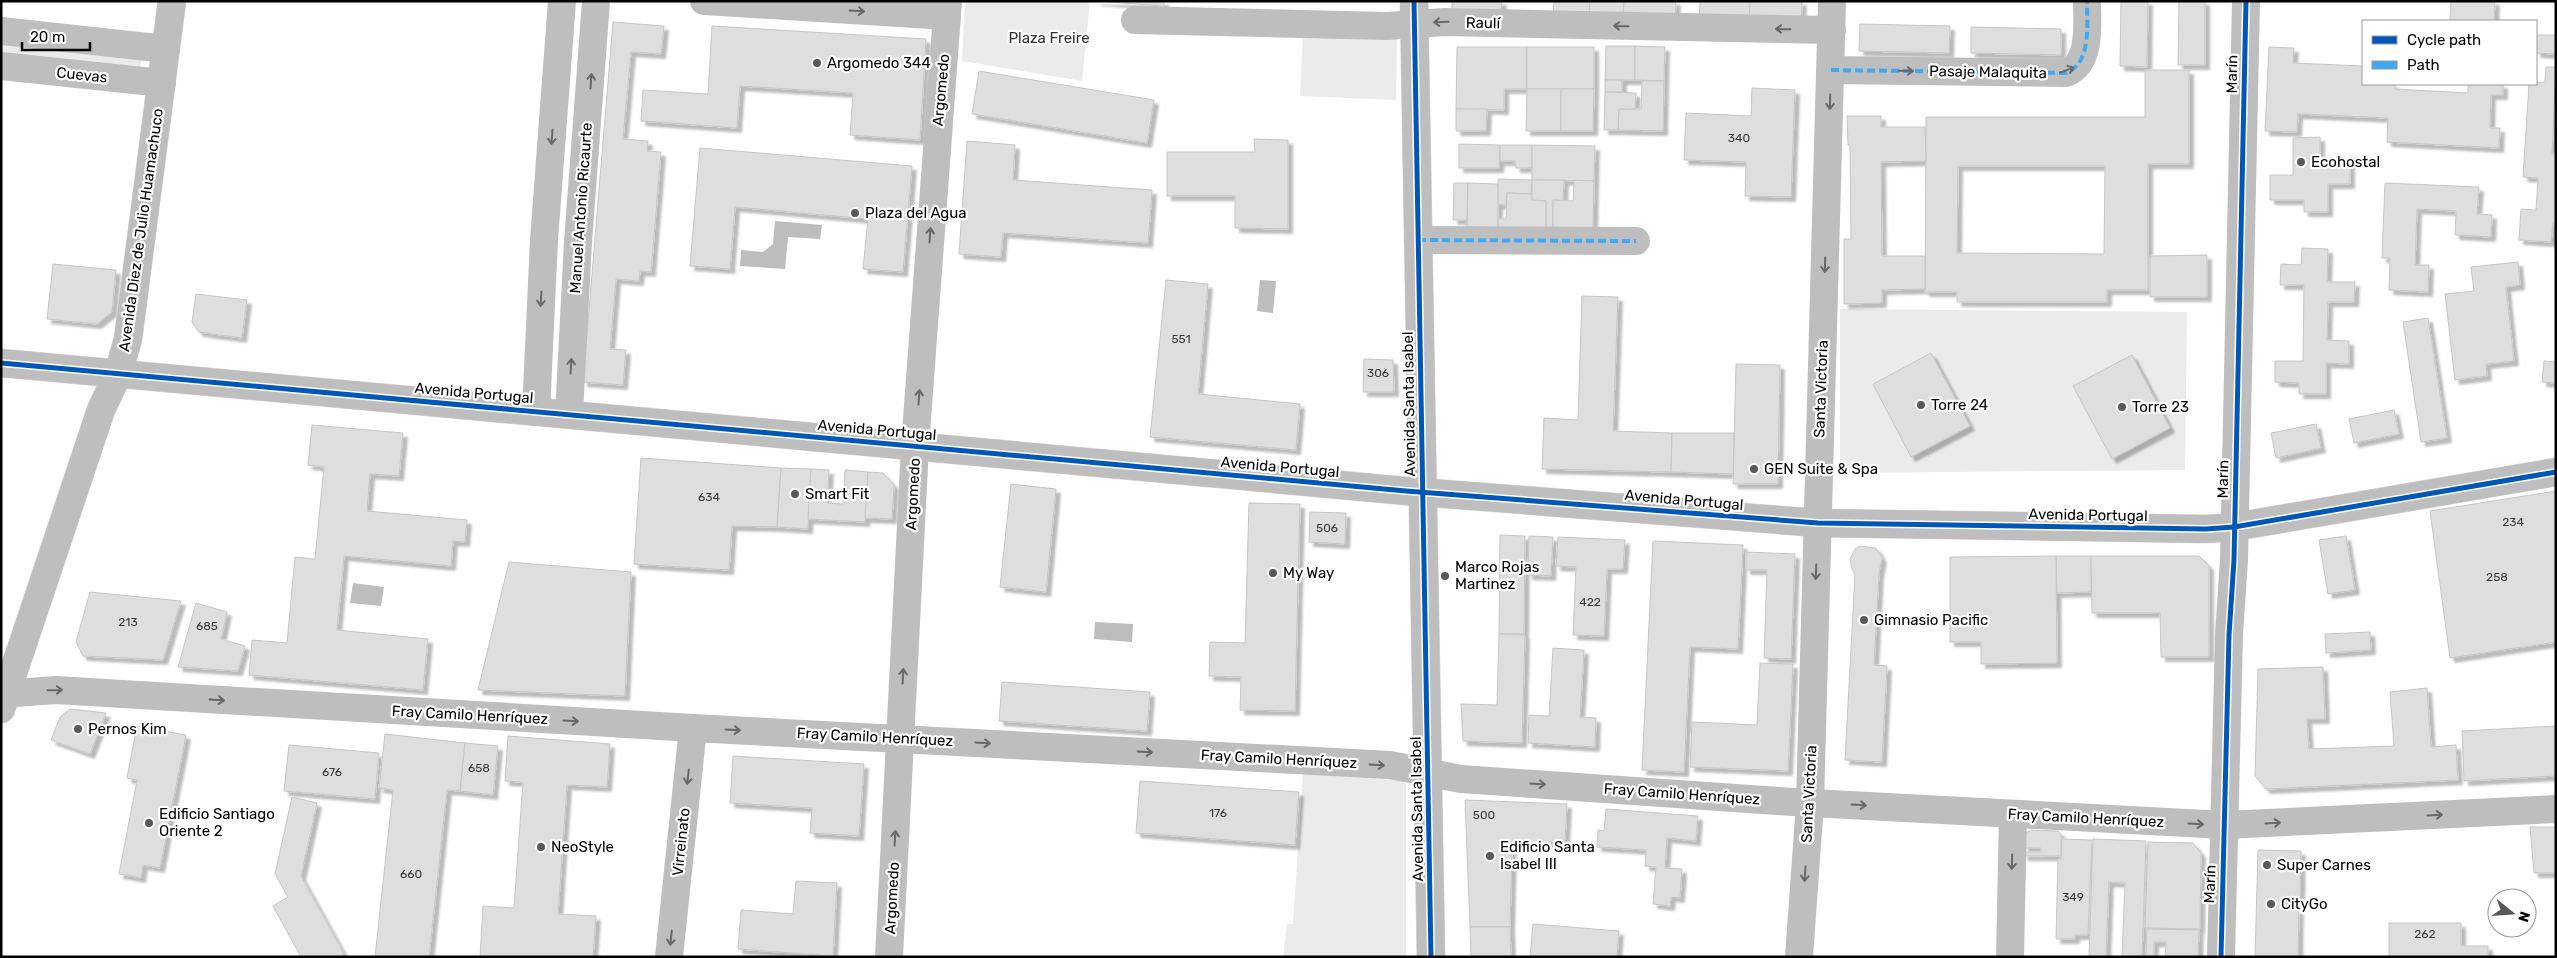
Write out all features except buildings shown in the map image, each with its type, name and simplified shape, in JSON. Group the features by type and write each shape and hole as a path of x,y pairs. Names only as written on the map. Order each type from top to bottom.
{"street":[{"name":"Avenida Diez de Julio Huamachuco","path":"3,699 101,410 118,374 128,339 172,1"},
{"path":"536,412 544,240 562,1"},
{"name":"Manuel Antonio Ricaurte","path":"568,414 578,242 596,1"},
{"path":"704,1 948,9"},
{"name":"Santa Victoria","path":"1799,957 1810,802 1832,1"},
{"name":"Pasaje Malaquita","path":"1831,70 2066,73 2075,68 2085,47 2087,1"},
{"name":"Marín","path":"2221,957 2234,526 2246,1"},
{"name":"Argomedo","path":"889,957 915,446 948,9"},
{"name":"Raulí","path":"1135,20 1377,25 1414,13 1454,22 1832,30"},
{"name":"Avenida Santa Isabel","path":"1414,13 1431,957"},
{"path":"1,31 166,49"},
{"name":"Cuevas","path":"1,66 162,83"},
{"path":"554,107 588,110"},
{"path":"544,240 578,242"},
{"path":"1418,240 1636,241"},
{"name":"Avenida Portugal","path":"1,363 1423,492 1818,523 2191,530 2234,526 2556,472"},
{"name":"Fray Camilo Henríquez","path":"3,699 56,690 693,728 1390,765 1429,774 1470,780 1810,802 2224,825 2556,809"},
{"name":"Virreinato","path":"669,957 693,728"},
{"path":"2010,957 2013,814"}],"green space":[{"name":"Plaza Freire","path":"965,1 1090,1 1082,81 962,61"},
{"path":"1303,34 1397,38 1396,100 1300,96"},
{"path":"1,37 142,56 140,68 1,57"},
{"path":"1840,309 2187,312 2185,470 1840,473"},
{"path":"1303,773 1395,775 1406,784 1406,957 1283,957 1287,924 1293,924"}],"shaded area":[{"path":"775,221 822,225 820,239 788,237 785,269 740,266 741,250 763,252 773,244"},
{"path":"1260,280 1276,281 1273,313 1257,311"},
{"path":"353,583 384,587 381,606 350,603"},
{"path":"1095,622 1133,624 1132,642 1094,639"}],"marked path":[{"path":"1831,70 2066,73 2074,68 2084,52 2087,31 2087,1"},
{"path":"1418,240 1636,241"}],"cycle path":[{"path":"1414,1 1431,957"},
{"path":"2221,957 2229,635 2234,560 2246,1"},
{"path":"1,363 1406,491 1818,523 2206,529 2234,527 2556,472"}],"place":[{"name":"Argomedo 344","path":"817,63"},
{"name":"Ecohostal","path":"2301,162"},
{"name":"Plaza del Agua","path":"855,213"},
{"name":"Torre 24","path":"1921,405"},
{"name":"Torre 23","path":"2122,407"},
{"name":"GEN Suite & Spa","path":"1754,469"},
{"name":"Smart Fit","path":"795,494"},
{"name":"My Way","path":"1273,573"},
{"name":"Marco Rojas Martinez","path":"1445,576"},
{"name":"Gimnasio Pacific","path":"1864,620"},
{"name":"Pernos Kim","path":"78,729"},
{"name":"Edificio Santiago Oriente 2","path":"149,823"},
{"name":"NeoStyle","path":"541,847"},
{"name":"Edificio Santa Isabel III","path":"1490,856"},
{"name":"Super Carnes","path":"2267,865"},
{"name":"CityGo","path":"2271,904"}]}
